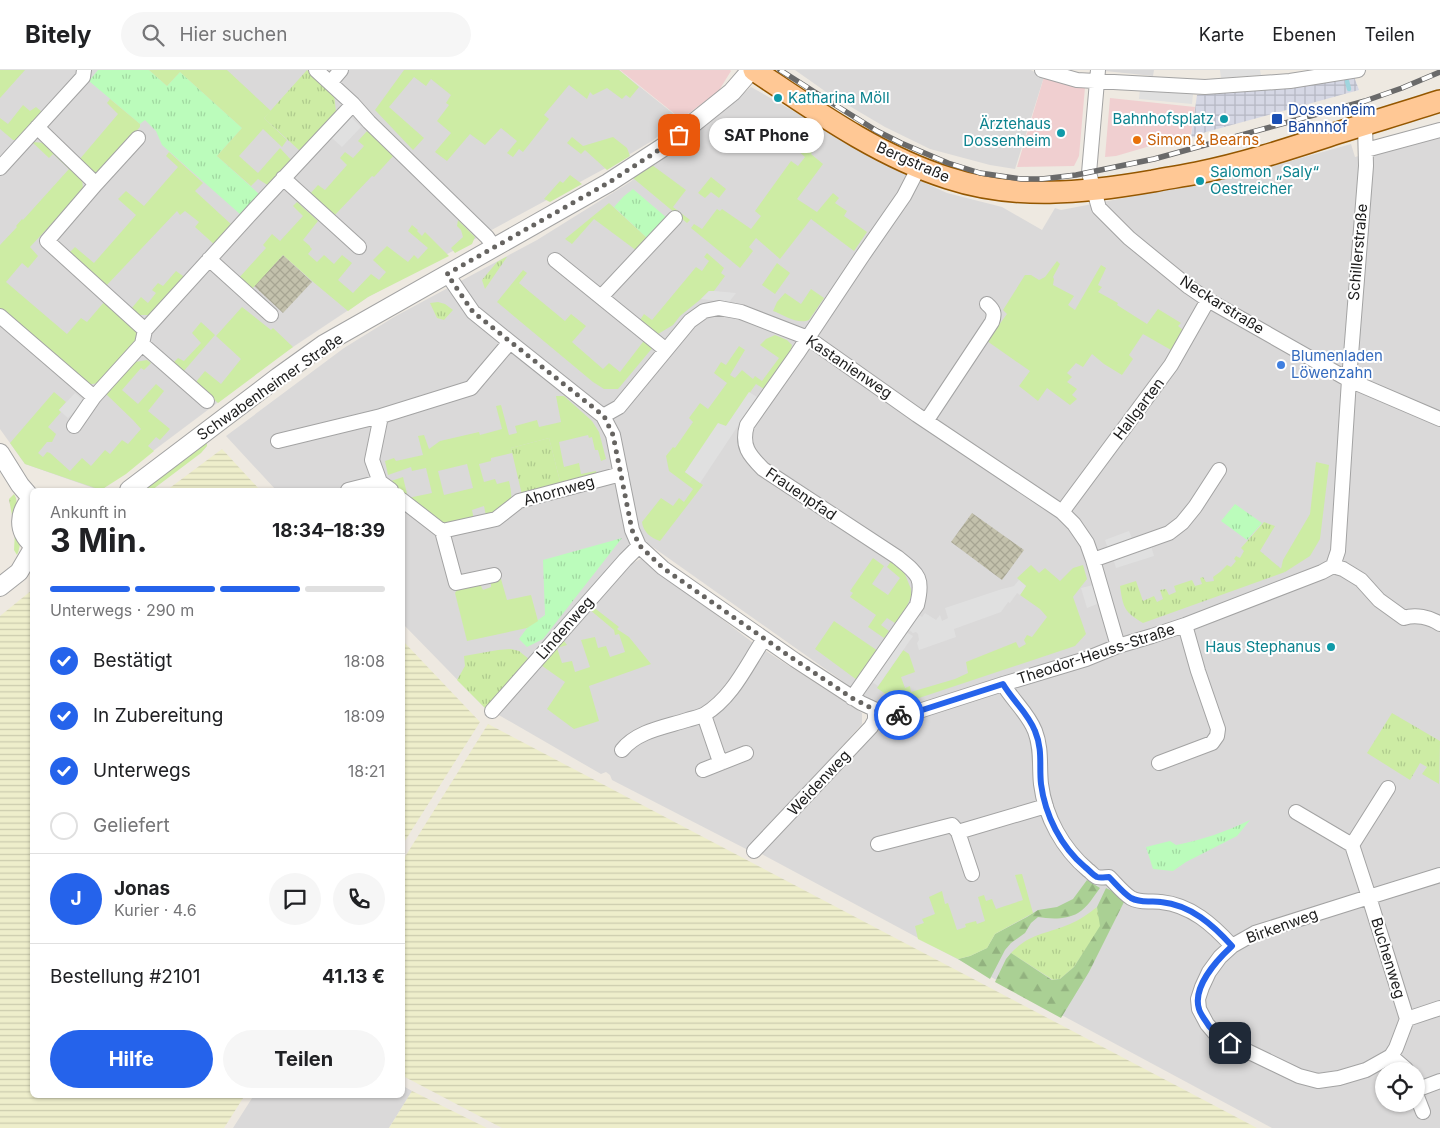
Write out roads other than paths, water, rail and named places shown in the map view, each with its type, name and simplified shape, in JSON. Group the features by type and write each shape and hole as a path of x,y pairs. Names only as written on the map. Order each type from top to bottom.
{"main road":[{"name":"Bergstraße","path":"752,70 830,120 893,155 919,167 948,178 980,186 1016,192 1053,194 1126,186 1199,173 1284,150 1440,101"}],"street":[{"path":"0,168 83,77 84,70"},
{"path":"316,70 479,229 495,248"},
{"path":"330,83 342,70"},
{"name":"Schwabenheimer Straße","path":"132,488 324,344 608,183 665,146 732,92 752,70"},
{"path":"1042,70 1077,80 1098,76 1205,87 1290,81 1340,71 1358,70"},
{"name":"Neckarstraße","path":"1098,76 1089,173 1099,208 1128,238 1208,300 1348,380 1440,419"},
{"path":"74,426 94,397 209,259 353,104"},
{"name":"Schillerstraße","path":"1348,380 1366,166 1365,124"},
{"path":"37,127 96,184"},
{"path":"1366,150 1440,130"},
{"path":"138,138 46,241 207,401"},
{"name":"Frauenpfad","path":"852,698 917,605 920,581 913,570 897,557 763,469 744,442 746,425 808,338 860,258 904,196 919,167"},
{"path":"283,178 358,247"},
{"path":"601,297 675,218"},
{"path":"209,259 271,315"},
{"path":"555,260 666,350"},
{"name":"Theodor-Heuss-Straße","path":"447,274 473,312 604,416 613,435 632,530 640,546 663,568 764,639 852,698 886,715 916,712 1086,659 1118,646 1185,625 1322,572 1333,566"},
{"name":"Hallgarten","path":"1062,512 1171,365 1208,300"},
{"path":"927,420 992,322 994,311 987,304"},
{"name":"Kastanienweg","path":"604,416 619,407 690,321 704,311 719,308 741,312 808,338 1062,512 1074,524 1087,543 1118,646"},
{"path":"0,316 94,397"},
{"path":"278,441 381,416 471,388 510,342"},
{"path":"1348,380 1338,551 1333,566 1344,568 1361,580 1378,600 1404,618 1409,616 1431,618 1440,624"},
{"path":"366,488 385,486 372,460 381,416"},
{"path":"0,453 20,485 30,497"},
{"path":"1093,560 1169,533 1182,523 1195,507 1219,470"},
{"name":"Ahornweg","path":"442,532 496,519 519,501 621,474"},
{"path":"30,501 25,506 21,524 23,532 30,542"},
{"path":"405,502 442,532 454,586 494,575"},
{"name":"Lindenweg","path":"492,711 625,560 640,546"},
{"path":"0,587 19,572 30,553"},
{"name":"Theodor-Heuss-Straße","path":"1158,763 1212,743 1217,736 1218,729 1198,671 1185,625"},
{"path":"622,750 638,736 704,715 722,701 734,687 764,639"},
{"name":"Birkenweg","path":"1003,684 1026,713 1036,732 1041,755 1041,784 1046,806 1056,831 1068,850 1097,877 1109,877 1131,898 1142,902 1168,902 1185,909 1202,918 1232,946 1254,933 1440,875"},
{"name":"Weidenweg","path":"754,852 871,727 875,720 875,710"},
{"path":"704,715 718,756 723,762"},
{"path":"702,770 746,753"},
{"path":"1352,845 1388,788"},
{"path":"958,832 1046,806"},
{"path":"1296,812 1352,845 1369,897"},
{"path":"878,844 952,825 958,832 972,874"},
{"name":"Buchenweg","path":"1369,897 1407,1019 1391,1056"},
{"path":"1232,946 1220,957 1209,972 1198,999 1199,1009 1207,1024 1218,1037 1299,1076 1318,1081 1339,1078 1366,1070 1391,1056 1398,1062"},
{"name":"Buchenweg","path":"1407,1019 1440,1008"},
{"path":"1425,1087 1440,1081"}],"waterway":[{"path":"1347,81 1349,89"}],"railway":[{"path":"780,70 877,131 901,143 948,163 980,173 1021,179 1042,179 1076,175 1154,159 1365,101 1440,72"}],"place":[{"name":"Katharina Möll","path":"778,98"},
{"name":"Bahnhofsplatz","path":"1224,119"},
{"name":"Dossenheim Bahnhof","path":"1277,119"},
{"name":"Ärztehaus Dossenheim","path":"1061,133"},
{"name":"SAT Phone","path":"679,135"},
{"name":"Simon & Bearns","path":"1137,140"},
{"name":"Salomon „Saly“ Oestreicher","path":"1200,181"},
{"name":"Blumenladen Löwenzahn","path":"1281,365"},
{"name":"Haus Stephanus","path":"1331,647"}]}
